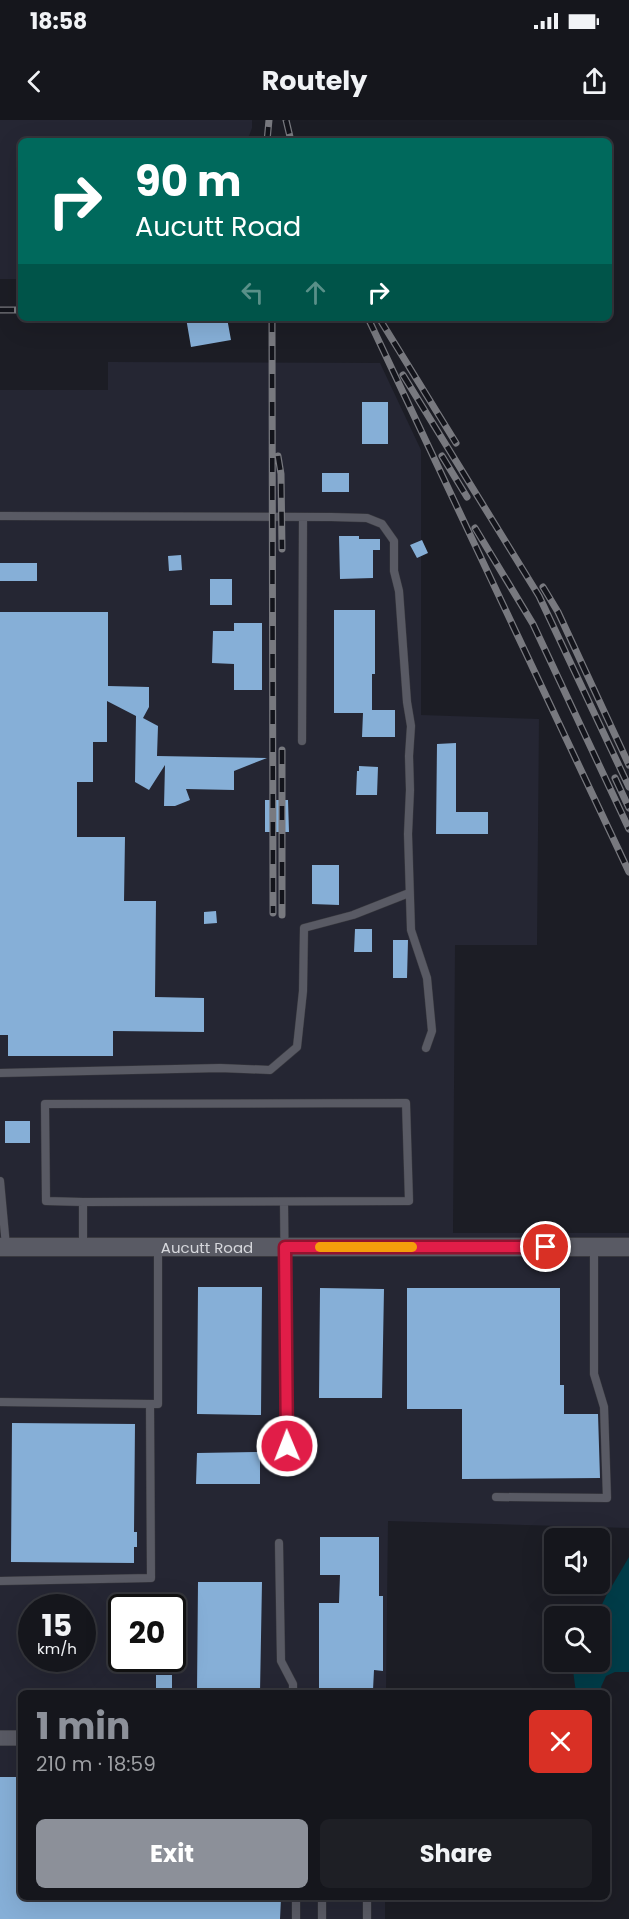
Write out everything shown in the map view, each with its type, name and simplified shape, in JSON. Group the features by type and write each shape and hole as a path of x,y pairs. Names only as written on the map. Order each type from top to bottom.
{"street":[{"name":"Aucutt Road","path":"3,1247 629,1246"},
{"path":"0,1738 18,1738"}],"lane":[{"path":"0,516 367,518 382,524 394,540 394,571 399,591 407,702 411,726 408,756 411,930 427,978 432,1031 426,1048"},
{"path":"302,741 303,517"},
{"path":"0,1073 220,1068 270,1070 297,1047 303,991 304,928 352,915 410,894"},
{"path":"406,1103 409,1201 83,1202 46,1201 45,1104 406,1103"},
{"path":"0,1181 3,1247"},
{"path":"83,1202 83,1247"},
{"path":"284,1202 287,1468"},
{"path":"0,1402 158,1404 158,1247"},
{"path":"496,1497 607,1498 604,1407 594,1374 594,1247"},
{"path":"0,1581 152,1578 150,1404"},
{"path":"279,1543 281,1661 293,1684 293,1690"},
{"path":"296,1900 296,1919"},
{"path":"322,1900 322,1919"},
{"path":"367,1900 367,1919"}],"shaded area":[{"path":"0,120 252,120 248,138 18,138 18,279 0,279"},
{"path":"108,362 380,363 421,450 421,715 539,719 537,945 455,945 453,1233 629,1233 629,1528 388,1521 386,1690 18,1690 18,1900 385,1900 385,1919 0,1919 0,390 108,390"}],"water":[{"path":"629,1557 629,1672 615,1672 606,1676 601,1687 602,1690 576,1690 573,1672 610,1672 610,1606 601,1606"}],"building":[{"path":"187,321 228,321 231,340 191,347"},
{"path":"362,402 388,402 388,444 362,444"},
{"path":"322,473 349,473 349,492 322,492"},
{"path":"339,536 380,539 380,550 373,550 373,578 340,579"},
{"path":"422,540 428,553 417,558 410,545"},
{"path":"181,555 182,570 169,571 168,556"},
{"path":"0,563 37,563 37,581 0,581"},
{"path":"210,579 232,579 232,605 210,605"},
{"path":"334,610 375,610 375,674 372,674 372,710 395,710 395,737 362,737 363,713 334,713"},
{"path":"0,612 108,612 108,686 149,687 149,707 143,718 158,726 157,756 267,758 234,771 234,790 186,789 190,800 175,806 164,806 165,765 149,790 135,782 136,716 107,701 107,742 93,742 93,782 77,782 77,837 125,837 124,901 156,901 155,997 204,998 204,1032 113,1031 113,1056 8,1056 8,1035 0,1035"},
{"path":"234,623 262,623 262,690 234,690 234,664 212,663 213,631 234,631"},
{"path":"456,743 456,812 488,812 488,834 436,834 437,744"},
{"path":"359,766 378,767 377,795 356,795"},
{"path":"265,800 288,800 289,832 265,832"},
{"path":"312,865 339,865 339,905 312,904"},
{"path":"216,911 217,923 204,924 204,912"},
{"path":"355,929 372,929 372,952 354,952"},
{"path":"393,940 408,940 407,978 393,978"},
{"path":"5,1121 30,1121 30,1143 5,1143"},
{"path":"198,1287 262,1287 261,1415 197,1414"},
{"path":"320,1288 384,1289 382,1398 319,1398"},
{"path":"407,1288 560,1288 560,1385 564,1385 564,1414 598,1414 600,1478 462,1479 462,1409 407,1409"},
{"path":"12,1423 135,1424 134,1532 137,1532 137,1547 134,1547 134,1563 11,1562"},
{"path":"260,1452 260,1484 196,1484 197,1453"},
{"path":"320,1537 379,1537 379,1596 383,1596 383,1671 374,1670 373,1690 319,1690 319,1603 339,1603 340,1575 320,1575"},
{"path":"198,1582 262,1582 260,1690 197,1690"},
{"path":"156,1675 172,1675 172,1690 156,1690"},
{"path":"0,1777 18,1777 18,1900 281,1900 280,1919 0,1919"}],"railway":[{"path":"267,138 269,120"},
{"path":"286,120 290,138"},
{"path":"0,310 18,310"},
{"path":"272,321 273,913"},
{"path":"369,321 629,872"},
{"path":"381,321 456,443"},
{"path":"403,375 539,596 629,787"},
{"path":"278,456 281,474 282,549"},
{"path":"442,456 467,497"},
{"path":"475,528 533,624 629,829"},
{"path":"543,587 558,612 629,765"},
{"path":"282,750 282,915"},
{"path":"615,778 629,808"}],"slow traffic":[{"path":"320,1247 412,1247"}],"route":[{"path":"287,1446 285,1247 546,1247"}]}
